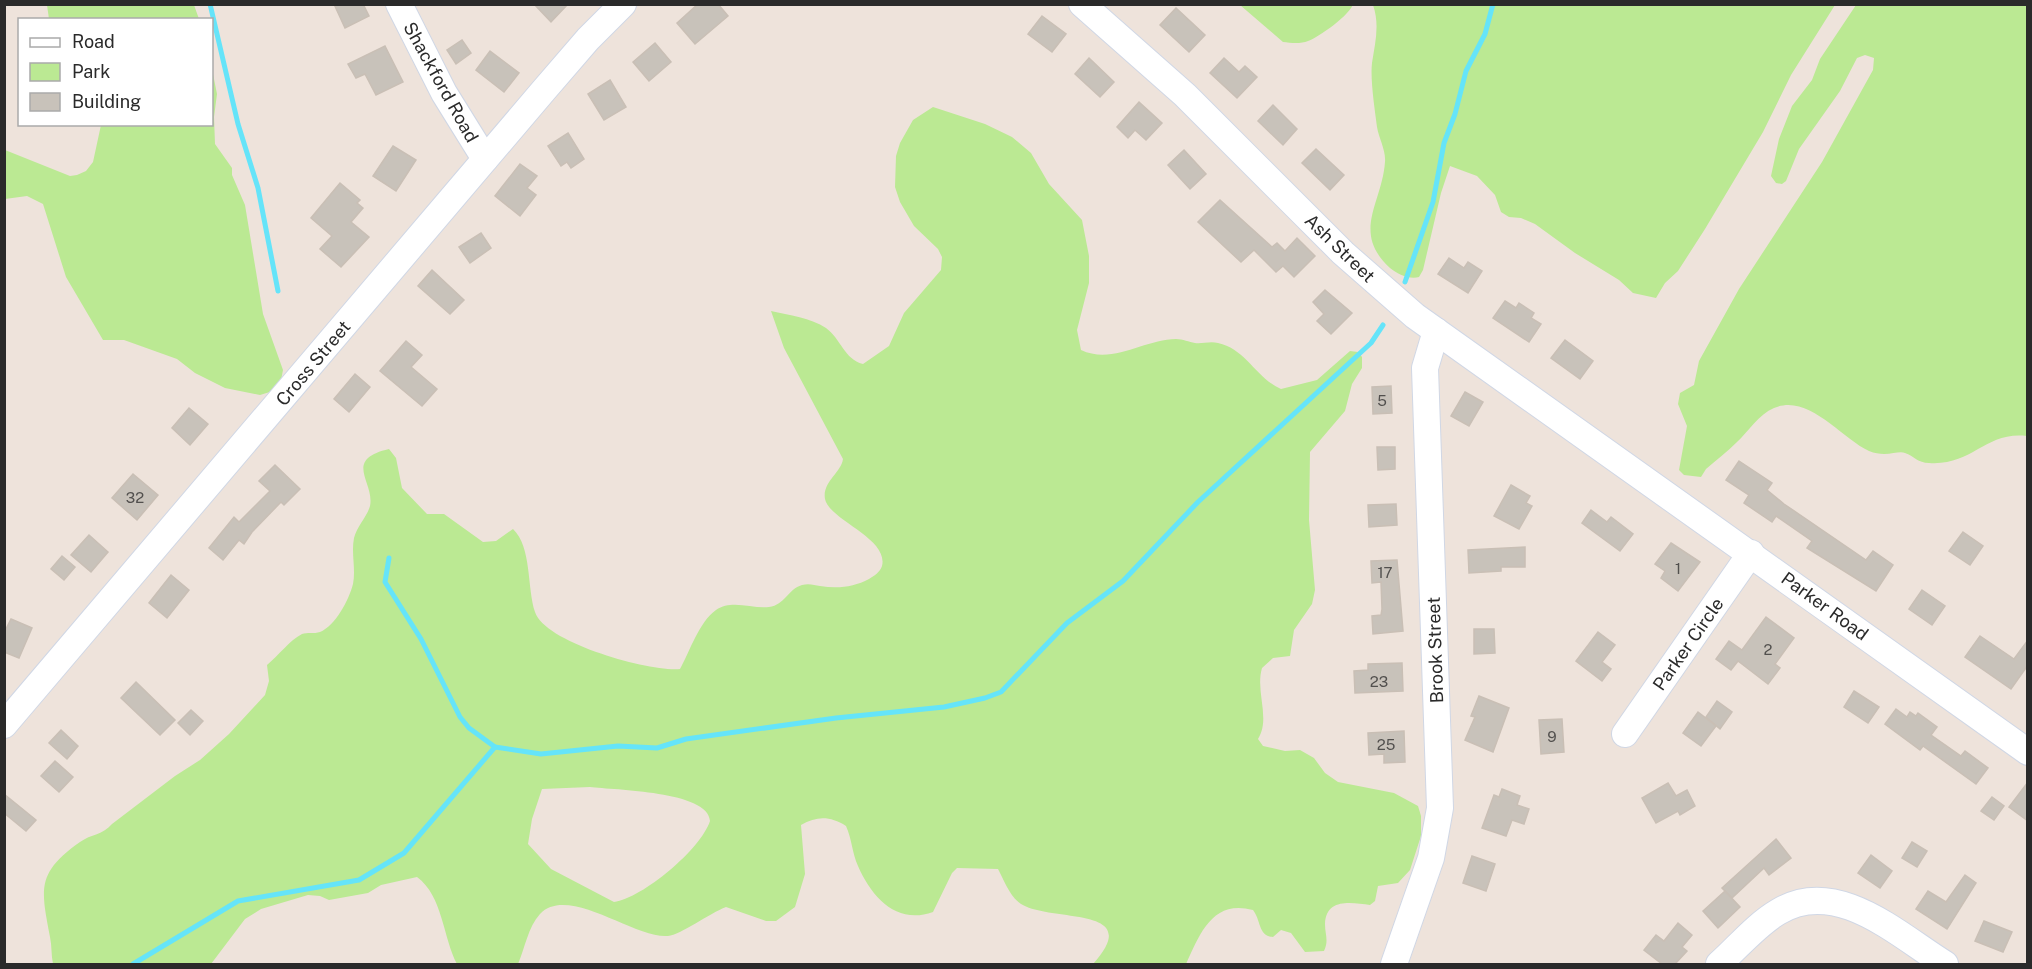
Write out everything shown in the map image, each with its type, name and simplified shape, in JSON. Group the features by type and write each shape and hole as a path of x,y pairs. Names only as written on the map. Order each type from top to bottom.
{"street":[{"name":"Shackford Road","path":"399,4 444,93 485,159"},
{"name":"Cross Street","path":"4,725 588,39 624,4"},
{"name":"Ash Street","path":"1082,4 1185,95 1343,253 1391,297 1621,464"},
{"name":"Brook Street","path":"1394,964 1425,881 1440,815 1425,368 1436,331"},
{"name":"Parker Road","path":"1621,464 1751,553 2028,752"},
{"name":"Parker Circle","path":"1625,734 1751,553"},
{"path":"1719,964 1779,911 1795,904 1822,900 1856,908 1945,964"}],"green space":[{"path":"1353,4 1347,14 1326,31 1302,43 1283,42 1240,5"},
{"path":"47,5 194,5 199,18 49,18"},
{"path":"1373,5 1835,5 1791,75 1763,132 1705,229 1678,271 1665,283 1656,298 1633,293 1619,280 1575,253 1535,224 1521,218 1509,217 1501,212 1495,195 1477,176 1450,166 1441,193 1423,270 1419,277 1404,276 1390,268 1378,255 1370,230 1385,162 1377,127 1372,86 1372,63 1377,27"},
{"path":"1856,5 2027,5 2027,436 2000,439 1957,459 1925,463 1902,452 1881,454 1869,451 1811,411 1799,406 1787,405 1763,414 1733,446 1706,469 1701,477 1684,475 1679,470 1687,426 1678,404 1680,393 1694,385 1699,361 1739,289 1822,162 1873,70 1874,58 1865,55 1857,58 1840,91 1799,149 1786,181 1782,184 1776,183 1771,176 1779,139 1792,106 1812,80 1820,59"},
{"path":"213,74 217,94 214,117 215,144 232,168 232,175 245,205 263,314 283,370 281,380 273,391 260,395 225,388 195,373 177,359 124,340 103,340 66,277 43,204 27,196 5,199 5,150 70,176 86,171 93,162 101,126 213,126"},
{"path":"933,107 985,124 1012,137 1031,153 1049,184 1082,220 1089,256 1089,283 1077,330 1081,350 1105,355 1164,340 1181,339 1195,343 1218,343 1236,351 1272,384 1281,389 1317,380 1350,351 1358,352 1362,357 1362,368 1352,384 1345,411 1310,452 1309,520 1315,590 1312,604 1294,630 1290,656 1273,658 1262,668 1260,686 1263,722 1258,739 1263,746 1285,751 1300,750 1314,758 1325,773 1338,782 1394,793 1418,806 1421,816 1421,836 1410,870 1398,883 1378,886 1375,901 1370,905 1349,903 1330,909 1325,924 1327,941 1324,951 1305,952 1291,933 1281,930 1273,937 1268,936 1262,931 1253,910 1239,908 1228,909 1210,921 1186,964 1093,964 1106,945 1108,932 1102,924 1088,919 1035,910 1021,904 1010,893 998,869 957,868 952,873 933,912 908,915 897,912 878,898 864,878 856,861 846,826 824,818 801,825 805,874 795,907 776,921 766,921 726,907 668,936 638,930 584,909 567,905 552,906 536,919 518,964 457,964 432,895 417,877 381,885 368,893 329,900 320,896 308,895 261,909 245,919 211,964 53,964 44,894 45,883 55,863 80,842 105,830 175,776 200,760 229,734 265,695 269,681 267,665 304,633 315,633 326,629 341,612 353,584 354,538 370,506 364,466 367,459 375,454 389,449 396,458 402,488 427,514 444,514 483,542 496,541 513,529 523,546 535,612 543,623 577,644 646,666 680,669 705,622 710,615 722,607 729,605 774,606 802,585 846,587 863,582 878,572 882,566 882,556 877,547 829,507 825,499 826,488 843,459 784,348 771,311 800,317 826,328 851,358 863,364 889,346 904,313 941,270 942,257 938,249 914,226 900,202 895,187 896,156 900,143 913,120","holes":["590,787 638,791 678,798 694,803 706,811 710,821 695,845 670,870 640,892 614,902 551,869 528,844 532,819 542,789"]}],"building":[{"path":"334,4 363,4 369,16 345,28"},
{"path":"534,4 568,4 551,22"},
{"path":"698,4 718,4 728,16 695,44 677,23"},
{"path":"1176,8 1205,35 1189,52 1160,25"},
{"path":"1042,16 1066,34 1052,52 1028,34"},
{"path":"462,40 471,53 456,64 447,50"},
{"path":"655,43 671,62 649,81 633,62"},
{"path":"385,46 403,82 376,95 365,74 356,78 348,64"},
{"path":"490,51 519,73 504,92 476,70"},
{"path":"1089,58 1114,82 1100,97 1075,74"},
{"path":"1224,58 1239,72 1245,66 1257,77 1237,98 1210,73"},
{"path":"610,80 626,107 604,120 588,94"},
{"path":"1139,102 1162,123 1146,140 1135,130 1128,138 1117,127"},
{"path":"1273,105 1297,129 1283,145 1258,121"},
{"path":"568,133 584,159 571,168 567,162 561,166 548,146"},
{"path":"393,146 416,160 396,191 373,176"},
{"path":"1316,149 1344,175 1330,190 1302,163"},
{"path":"1184,150 1206,174 1190,189 1168,165"},
{"path":"520,164 537,176 527,188 536,195 520,216 495,196"},
{"path":"340,183 360,200 357,203 363,208 351,222 369,237 341,267 320,249 332,236 311,218"},
{"path":"1220,200 1272,247 1277,243 1285,251 1297,238 1315,256 1294,277 1283,266 1276,272 1254,250 1241,262 1198,222"},
{"path":"481,233 491,248 470,263 459,247"},
{"path":"1449,258 1464,268 1468,262 1482,271 1468,293 1438,274"},
{"path":"432,270 464,300 450,314 418,286"},
{"path":"1325,290 1352,313 1331,334 1317,321 1324,314 1313,302"},
{"path":"1505,301 1516,308 1519,303 1534,313 1531,318 1541,324 1529,342 1493,318"},
{"path":"1565,340 1593,361 1580,379 1551,358"},
{"path":"406,341 422,355 411,367 437,389 422,406 380,371"},
{"path":"355,374 370,387 349,412 334,399"},
{"path":"1391,386 1392,413 1373,414 1372,387"},
{"path":"1465,392 1483,402 1469,426 1451,416"},
{"path":"189,408 208,424 190,445 172,428"},
{"path":"1377,447 1395,447 1395,469 1378,470"},
{"path":"1739,461 1772,483 1767,490 1784,504 1866,560 1873,551 1893,565 1876,591 1807,548 1812,541 1776,516 1772,522 1744,503 1749,495 1726,480"},
{"path":"275,465 300,489 284,505 281,502 252,532 244,544 239,540 223,560 209,548 234,517 239,522 270,491 259,481"},
{"path":"133,474 158,495 137,520 112,498"},
{"path":"1511,485 1530,496 1526,503 1532,506 1519,529 1494,516"},
{"path":"1396,504 1397,525 1369,527 1368,505"},
{"path":"1591,510 1607,522 1611,517 1633,534 1620,551 1582,523"},
{"path":"1963,532 1983,546 1970,565 1949,551"},
{"path":"89,535 108,552 91,572 71,555"},
{"path":"1671,543 1700,562 1678,591 1661,578 1665,571 1655,564"},
{"path":"1525,547 1525,567 1501,567 1501,571 1469,573 1468,550"},
{"path":"62,556 75,567 64,580 51,569"},
{"path":"1397,560 1403,631 1373,634 1372,616 1381,615 1382,609 1381,582 1372,583 1371,561"},
{"path":"171,575 189,590 167,618 149,603"},
{"path":"1922,590 1945,606 1932,625 1909,609"},
{"path":"1766,617 1794,638 1775,664 1780,668 1768,684 1738,661 1731,670 1716,659 1729,641 1742,650"},
{"path":"11,619 32,628 19,658 4,652 4,633"},
{"path":"1474,629 1494,629 1495,653 1474,654"},
{"path":"1598,632 1615,645 1602,662 1611,669 1602,681 1576,661"},
{"path":"1980,636 2014,659 2028,640 2028,665 2011,689 1965,657"},
{"path":"1402,663 1403,691 1355,693 1354,671 1368,670 1368,664"},
{"path":"136,682 175,720 160,735 121,698"},
{"path":"1854,691 1879,707 1868,723 1844,707"},
{"path":"1479,696 1509,708 1493,752 1465,740 1475,717 1471,716"},
{"path":"1717,701 1732,712 1720,729 1706,717"},
{"path":"1896,709 1907,717 1910,712 1916,716 1918,713 1937,727 1931,735 1961,756 1965,751 1988,768 1976,784 1923,746 1920,750 1885,724"},
{"path":"191,710 203,721 190,735 178,723"},
{"path":"1698,712 1716,726 1701,746 1683,733"},
{"path":"1562,719 1564,752 1541,754 1539,720"},
{"path":"61,730 78,746 67,759 49,743"},
{"path":"1404,731 1405,762 1384,763 1384,754 1369,755 1368,733"},
{"path":"55,761 73,777 59,792 41,776"},
{"path":"2028,782 2028,821 2009,807"},
{"path":"1668,783 1676,796 1687,790 1695,806 1680,815 1678,811 1656,823 1642,798"},
{"path":"1502,789 1520,796 1517,805 1529,809 1524,824 1512,820 1506,836 1482,828 1494,795 1499,797"},
{"path":"4,794 36,820 26,831 4,813"},
{"path":"1992,797 2004,806 1994,820 1981,811"},
{"path":"1776,839 1791,858 1769,875 1764,868 1732,898 1722,888"},
{"path":"1912,842 1927,851 1917,867 1902,858"},
{"path":"1871,855 1892,871 1880,888 1858,873"},
{"path":"1472,856 1495,864 1486,891 1463,883"},
{"path":"1965,875 1976,883 1947,929 1916,909 1928,891 1946,902"},
{"path":"1725,891 1740,907 1718,928 1703,911"},
{"path":"1984,921 2012,932 2003,952 1975,941"},
{"path":"1678,923 1692,935 1682,947 1687,951 1675,964 1662,964 1644,950 1656,935 1664,941"}],"waterway":[{"path":"210,4 238,124 258,188 278,291"},
{"path":"1405,282 1433,202 1444,143 1455,114 1466,71 1485,34 1493,4"},
{"path":"389,558 385,582 421,639 460,717 469,728 495,747 541,754 618,746 657,748 686,739 836,718 944,707 985,698 1001,692 1067,623 1123,581 1198,502 1371,343 1383,325"},
{"path":"133,964 238,901 359,880 404,853 495,747"}]}
